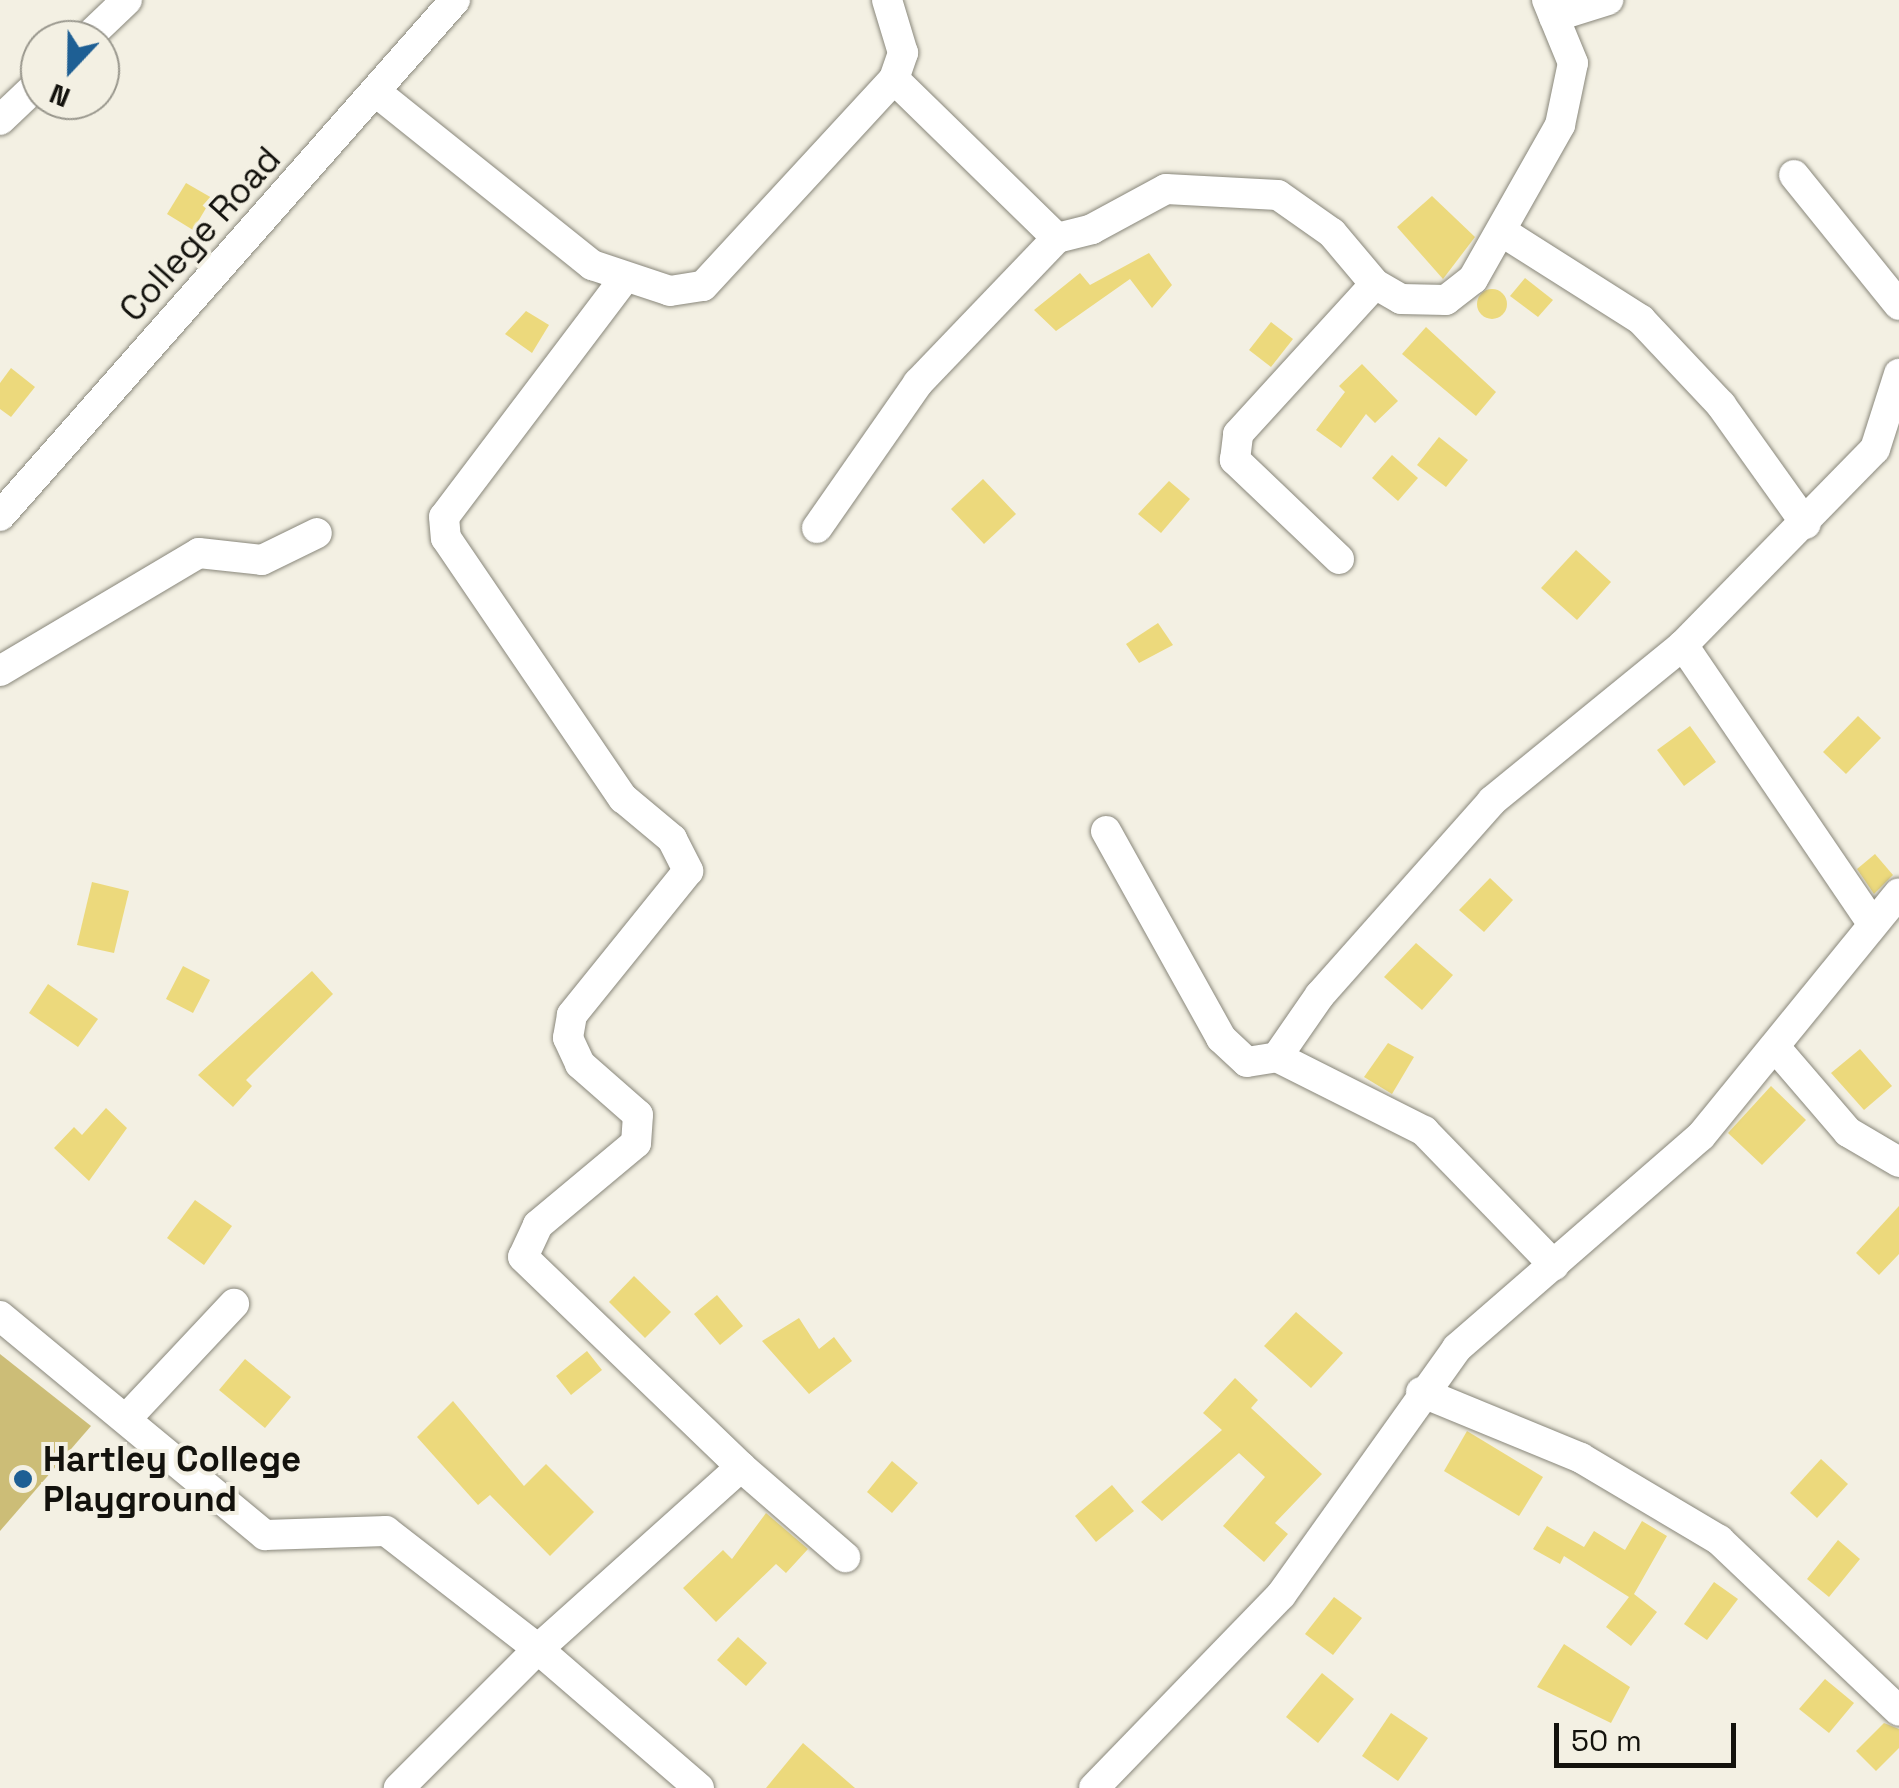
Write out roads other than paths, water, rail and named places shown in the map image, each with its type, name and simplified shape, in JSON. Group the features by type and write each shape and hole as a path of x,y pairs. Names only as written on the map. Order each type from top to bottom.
{"street":[{"path":"106,20 127,0"},
{"name":"College Road","path":"0,516 455,0"},
{"path":"376,92 592,265 624,279 670,291 703,286 894,80 903,53 887,0"},
{"path":"817,528 918,383 1057,238 1092,229 1166,189 1278,195 1332,233 1374,284 1402,298 1446,300 1473,279 1560,124 1572,84 1573,63 1550,9 1608,0"},
{"path":"894,80 1057,238"},
{"path":"0,120 20,101"},
{"path":"1794,174 1899,305"},
{"path":"1501,231 1641,320 1721,405 1806,524"},
{"path":"624,279 444,517 446,538 622,798 672,839 688,871 572,1015 568,1038 580,1064 638,1116 636,1143 538,1225 523,1258 741,1467 845,1557"},
{"path":"1338,558 1235,460 1238,434 1374,284"},
{"path":"1277,1057 1320,995 1492,802 1683,645 1806,524 1875,449 1899,374"},
{"path":"0,671 200,553 262,560 317,533"},
{"path":"1683,645 1871,922"},
{"path":"1106,831 1220,1038 1247,1062 1277,1057 1424,1131 1554,1264"},
{"path":"1094,1788 1281,1595 1421,1392 1456,1348 1701,1136 1899,892"},
{"path":"1775,1047 1848,1132 1899,1162"},
{"path":"126,1419 234,1304"},
{"path":"0,1316 265,1534 386,1531 538,1649 700,1788"},
{"path":"1421,1392 1581,1458 1718,1540 1899,1710"},
{"path":"399,1788 538,1649 741,1467"}],"place":[{"name":"Hartley College Playground","path":"23,1479"}]}
